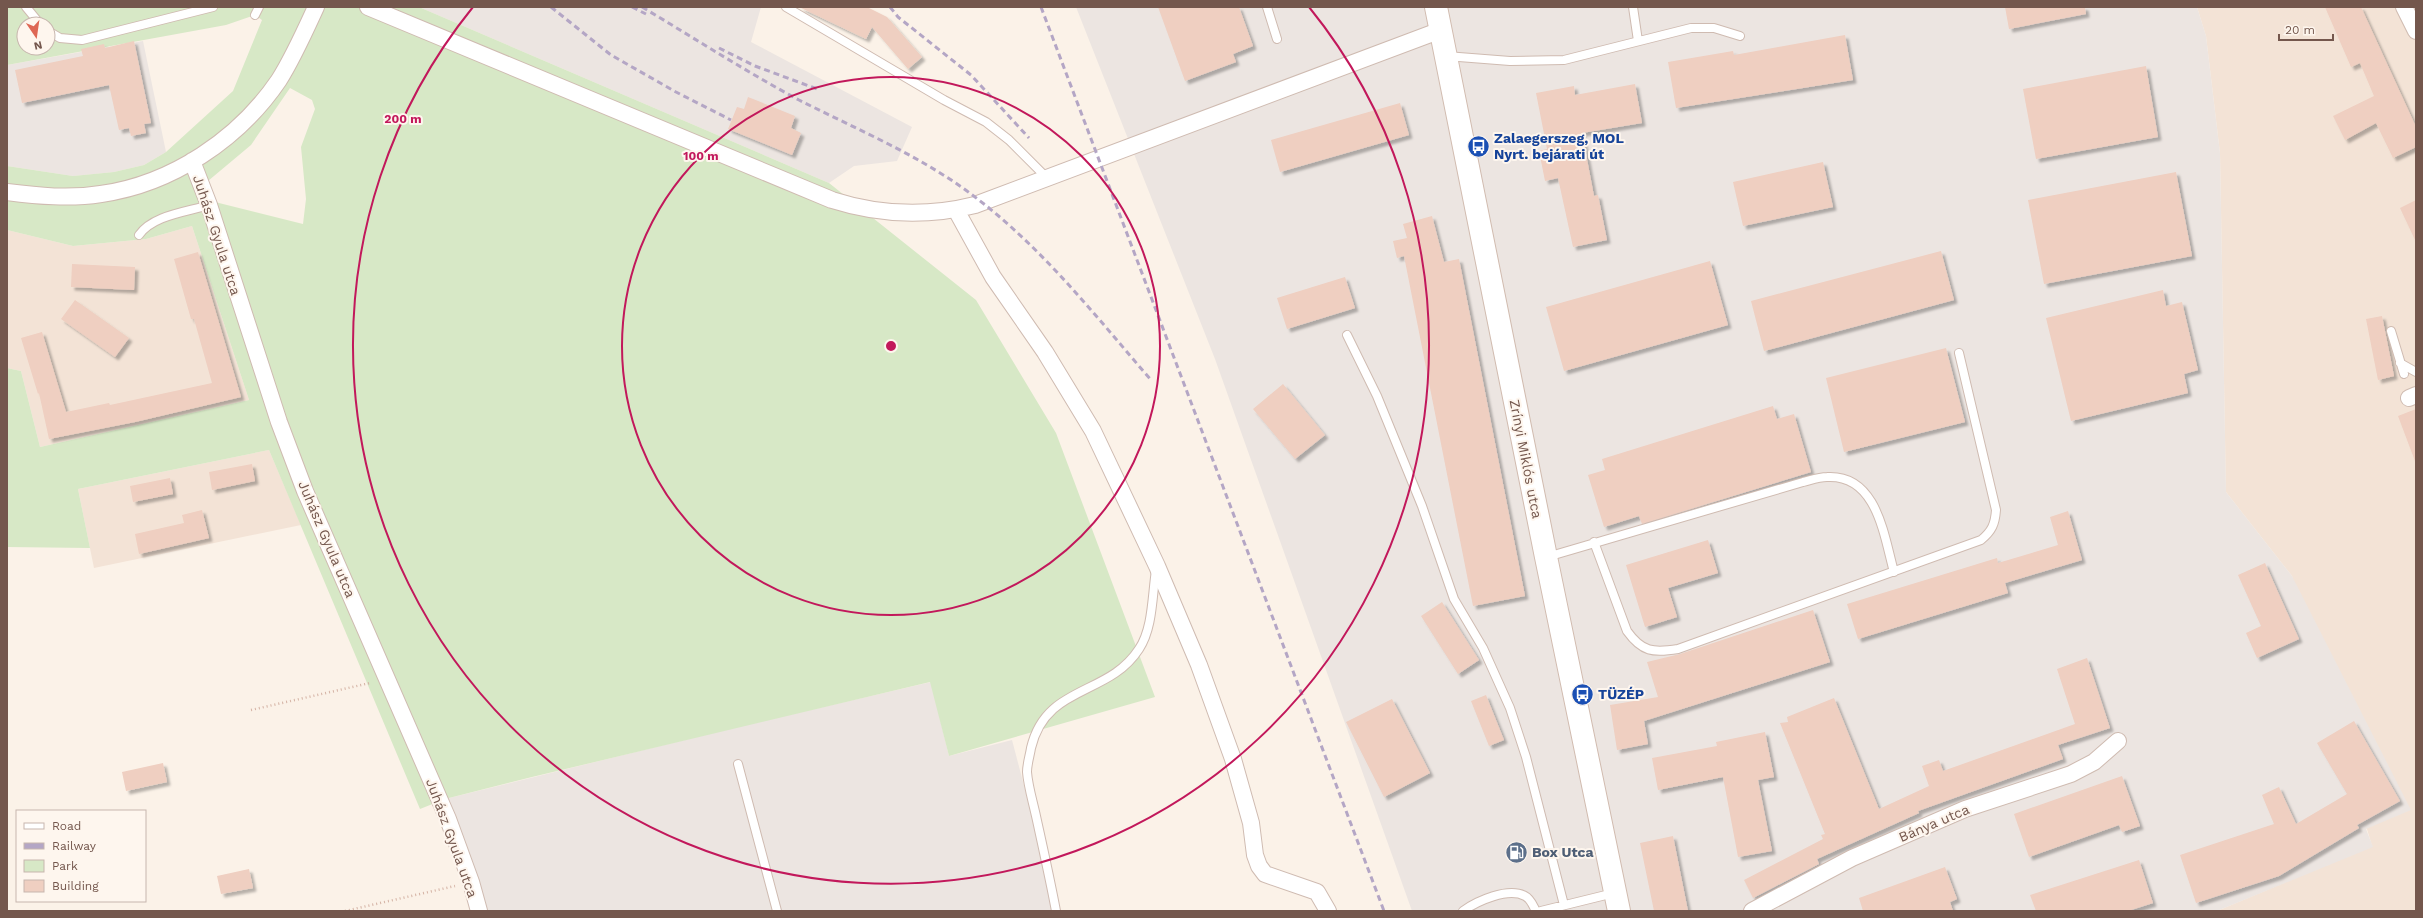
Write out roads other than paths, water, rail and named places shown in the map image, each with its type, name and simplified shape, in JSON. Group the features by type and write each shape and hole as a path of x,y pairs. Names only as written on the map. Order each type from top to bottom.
{"main road":[{"name":"Zrínyi Miklós utca","path":"1436,7 1546,557 1617,902"}],"street":[{"path":"7,192 46,196 100,194 131,188 159,178 192,161 228,137 257,108 279,79 316,7"},
{"path":"368,7 832,200 854,207 896,213 930,213 956,210 1048,178 1441,30"},
{"path":"2404,7 2416,31"},
{"name":"Juhász Gyula utca","path":"192,161 209,205 279,422 305,491 448,819 471,882 478,911"},
{"path":"956,210 993,277 1045,352 1093,431 1157,566 1199,665 1233,758 1251,823 1255,855 1259,866 1265,874 1317,892 1328,911"},
{"name":"Bánya utca","path":"1752,911 1852,858 1965,809 2071,774 2094,762 2118,741"}],"lane":[{"path":"26,7 33,16"},
{"path":"56,36 60,38 82,40 213,7"},
{"path":"255,15 259,7"},
{"path":"786,7 944,100 986,122 1009,140 1048,178"},
{"path":"1267,7 1277,39"},
{"path":"1633,7 1638,41"},
{"path":"1446,56 1510,60 1564,60 1613,49 1638,41 1691,28 1714,28 1740,36"},
{"path":"139,235 145,226 155,221 209,205"},
{"path":"2391,331 2404,374"},
{"path":"1346,335 1377,396 1422,506 1454,599 1483,648 1510,708 1526,758 1564,905"},
{"path":"1594,542 1627,631 1635,643 1648,650 1678,649 1981,540 1990,532 1995,521 1993,493 1959,353"},
{"path":"2400,363 2416,372"},
{"path":"1546,557 1803,482 1828,477 1851,481 1864,489 1874,507 1894,572"},
{"path":"1056,911 1027,772 1033,740 1039,726 1048,712 1063,700 1121,670 1138,650 1148,626 1157,566"},
{"path":"738,764 777,911"},
{"path":"1463,911 1487,899 1516,893 1531,901 1536,911"},
{"path":"1540,911 1564,905 1617,902"}],"railway":[{"path":"551,7 611,55 676,92 731,120"},
{"path":"632,7 646,14"},
{"path":"642,7 779,89 909,155 951,180 971,194 996,214 1044,258 1151,380"},
{"path":"890,7 898,17 971,75 1029,138"},
{"path":"1041,7 1384,911"},
{"path":"719,48 755,66 820,90"}],"place":[{"name":"Zalaegerszeg, MOL Nyrt. bejárati út","path":"1479,146"},
{"name":"TÜZÉP","path":"1582,694"},
{"name":"Box Utca","path":"1517,852"}]}
